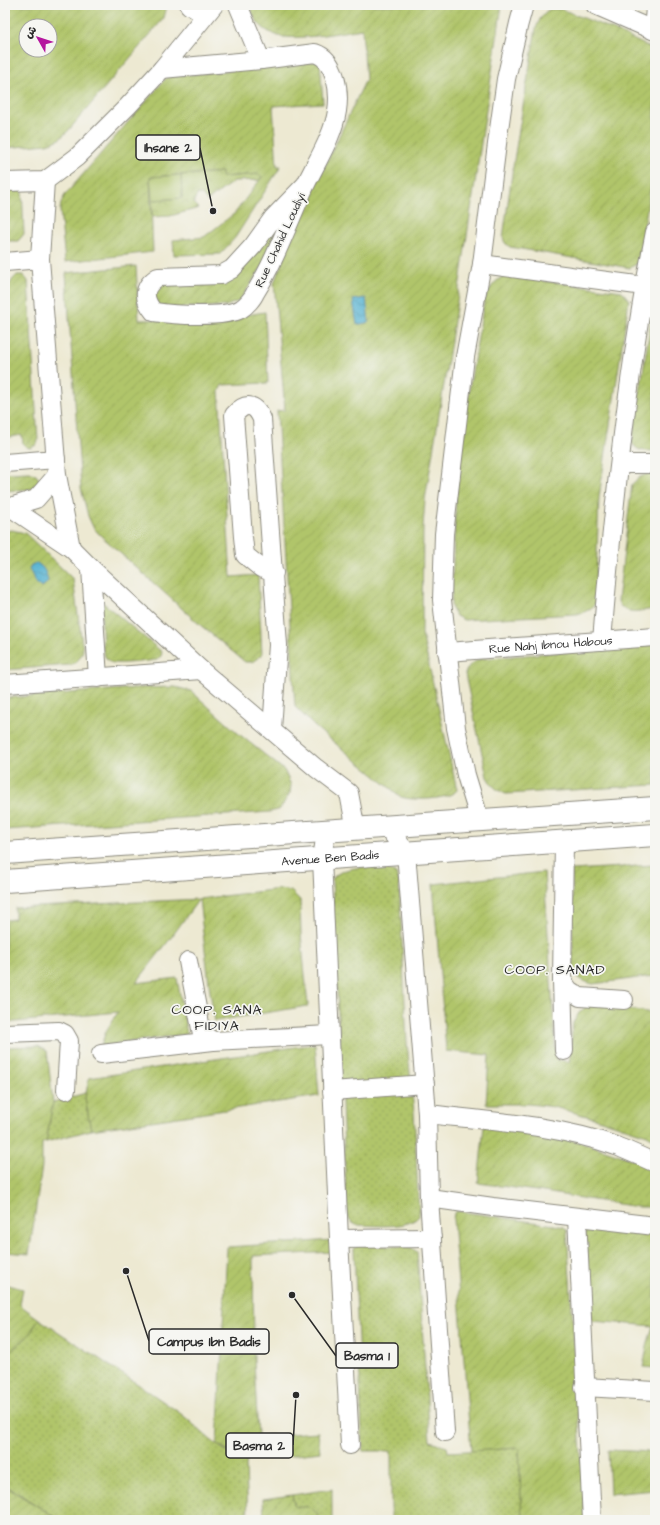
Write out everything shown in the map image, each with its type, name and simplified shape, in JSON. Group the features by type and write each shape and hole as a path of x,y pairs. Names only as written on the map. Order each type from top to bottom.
{"main road":[{"path":"5,853 388,828 655,808"},
{"name":"Avenue Ben Badis","path":"5,881 655,835"}],"street":[{"path":"5,182 45,181 77,157 128,106 162,69 209,10 189,5"},
{"path":"238,5 261,60"},
{"path":"480,821 466,775 456,728 442,600 444,534 465,357 482,264 506,79 518,23 524,5"},
{"path":"595,5 654,31 655,8"},
{"name":"Rue Chahid Loudiyi","path":"162,69 261,60 315,53 322,55 327,60 333,72 337,91 337,110 332,131 306,184 272,263 254,294 241,309 224,314 172,315 154,312 145,298 147,288 151,282 158,278 221,275 232,269 253,246 273,218 306,184"},
{"path":"45,181 40,260 56,467 71,548"},
{"path":"602,641 610,542 628,390 644,286 655,232"},
{"path":"5,262 40,260"},
{"path":"482,264 644,286"},
{"path":"272,729 278,645 274,573 262,418 259,412 253,407 246,406 234,415 245,555 261,568 274,573"},
{"path":"5,463 56,467"},
{"path":"620,464 655,464"},
{"path":"7,507 36,499 56,467"},
{"path":"7,507 71,548 201,670 316,768 349,793 356,830"},
{"path":"91,568 98,678"},
{"name":"Rue Nahj Ibnou Habous","path":"447,652 655,637"},
{"path":"5,684 201,670"},
{"path":"388,828 406,852 425,1084 429,1198 445,1432"},
{"path":"326,832 322,859 329,1035 350,1445"},
{"path":"564,842 562,980 564,1051"},
{"path":"188,961 202,1034 213,1041"},
{"path":"562,980 569,990 580,997 624,1000"},
{"path":"5,1033 59,1031 65,1034 69,1041 66,1090"},
{"path":"101,1054 213,1041 329,1035"},
{"path":"332,1091 425,1084"},
{"path":"427,1114 520,1125 578,1136 616,1146 655,1162"},
{"path":"429,1198 655,1226"},
{"path":"577,1217 584,1387 592,1520"},
{"path":"339,1239 432,1238"},
{"path":"584,1387 655,1391"}],"green space":[{"path":"5,5 165,5 166,10 164,18 68,131 58,140 47,144 5,148"},
{"path":"250,5 502,5 449,354 425,500 423,527 422,634 457,790 447,796 439,798 414,799 401,797 314,726 295,707 277,411 285,410 274,283 292,236 366,79 362,29 313,36 283,37 273,34 261,26 254,18"},
{"path":"550,9 561,9 614,30 655,50 655,161 638,263 630,268 510,247 505,243 503,238 513,166 536,28 543,14"},
{"path":"320,61 323,103 273,106 277,166 281,166 235,238 220,254 174,255 173,240 204,237 235,213 262,177 259,174 222,177 222,172 150,177 153,252 65,262 60,210 61,203 65,195 167,77"},
{"path":"222,172 223,177 259,174 262,176 260,180 234,181 207,201 202,195 198,194 194,200 194,203 199,208 170,216 152,217 152,200 182,198 181,175"},
{"path":"181,175 182,198 152,200 150,177"},
{"path":"5,187 22,187 24,234 18,241 5,241"},
{"path":"288,212 267,260 239,301 226,306 174,308 157,305 154,289 157,285 223,280"},
{"path":"136,266 139,320 227,318 265,312 268,383 222,385 219,391 231,577 258,575 262,655 252,662 245,662 199,624 99,534 93,527 88,516 81,488 66,273"},
{"path":"17,275 23,275 28,281 38,441 36,445 30,448 23,444 22,435 5,438 5,292"},
{"path":"504,276 622,291 629,300 599,497 595,604 591,608 577,614 464,620 456,616 451,607 456,496 469,390 484,302 491,287"},
{"path":"655,295 655,451 648,451 636,448 632,443"},
{"path":"30,472 36,475 39,479 34,487 31,489 5,491 5,473"},
{"path":"647,474 655,474 655,609 629,611 624,609 618,601 632,484 640,477"},
{"path":"12,530 25,533 73,579 83,650 81,655 73,664 5,670 5,531"},
{"path":"101,601 162,652 161,656 157,660 140,662 110,662 103,652"},
{"path":"655,644 655,785 506,794 493,785 487,777 465,674 467,668 480,659"},
{"path":"175,687 191,691 239,734 284,770 291,785 290,793 280,809 270,812 5,830 5,698 136,688"},
{"path":"655,865 655,1140 647,1135 554,1107 529,1104 486,1104 489,1055 446,1051 433,884 544,872 556,1059 569,1062 573,1023 579,1013 588,1005 601,1004 653,1013 654,992 653,976 593,984 581,979 575,973 573,970 572,870"},
{"path":"383,866 396,874 399,882 407,1043 414,1112 419,1216 407,1223 390,1226 356,1225 350,1221 347,1214 332,879 342,871 349,869"},
{"path":"280,889 291,891 300,900 301,934 308,1006 215,1021 199,899"},
{"path":"199,899 136,983 177,978 187,1034 101,1046 106,1031 118,1012 5,1023 5,920 15,919 15,908"},
{"path":"315,1044 319,1096 91,1130 85,1098 89,1078"},
{"path":"38,1046 47,1051 53,1102 46,1142 42,1143 42,1166 30,1248 29,1254 5,1252 5,1047"},
{"path":"86,1093 85,1098 91,1130 46,1142 53,1102"},
{"path":"484,1126 581,1142 655,1167 655,1207 637,1207 478,1183"},
{"path":"457,1211 554,1225 564,1227 567,1230 585,1520 522,1520 519,1448 471,1451 453,1219 454,1213"},
{"path":"588,1226 655,1233 655,1368 643,1367 653,1326 592,1321 585,1231"},
{"path":"333,1240 334,1252 253,1256 254,1360 258,1436 318,1432 320,1452 263,1459 239,1457 217,1444 227,1247"},
{"path":"358,1245 411,1247 417,1252 430,1441 447,1446 448,1452 519,1448 522,1520 391,1520 391,1451 363,1451 354,1249"},
{"path":"5,1284 23,1289 20,1305 39,1319 29,1335 5,1356"},
{"path":"39,1319 177,1411 218,1446 227,1452 247,1458 248,1520 60,1520 5,1485 5,1356 29,1335"},
{"path":"608,1450 655,1452 655,1490 610,1494"},
{"path":"5,1485 8,1488 60,1520 5,1520"},
{"path":"332,1489 332,1520 317,1520 318,1514 295,1508 292,1495"},
{"path":"292,1495 295,1507 310,1507 318,1514 317,1520 264,1520 263,1499"}],"water":[{"path":"366,298 369,322 357,325 353,300"},
{"path":"36,563 43,568 47,576 48,582 42,587 37,585 29,569 31,565"}],"place":[{"name":"Ihsane 2","path":"213,211"},
{"name":"Campus Ibn Badis","path":"126,1271"},
{"name":"Basma 1","path":"292,1295"},
{"name":"Basma 2","path":"296,1395"}],"district":[{"name":"COOP. SANAD","path":"555,969"},
{"name":"COOP. SANA FIDIYA","path":"217,1018"}]}
